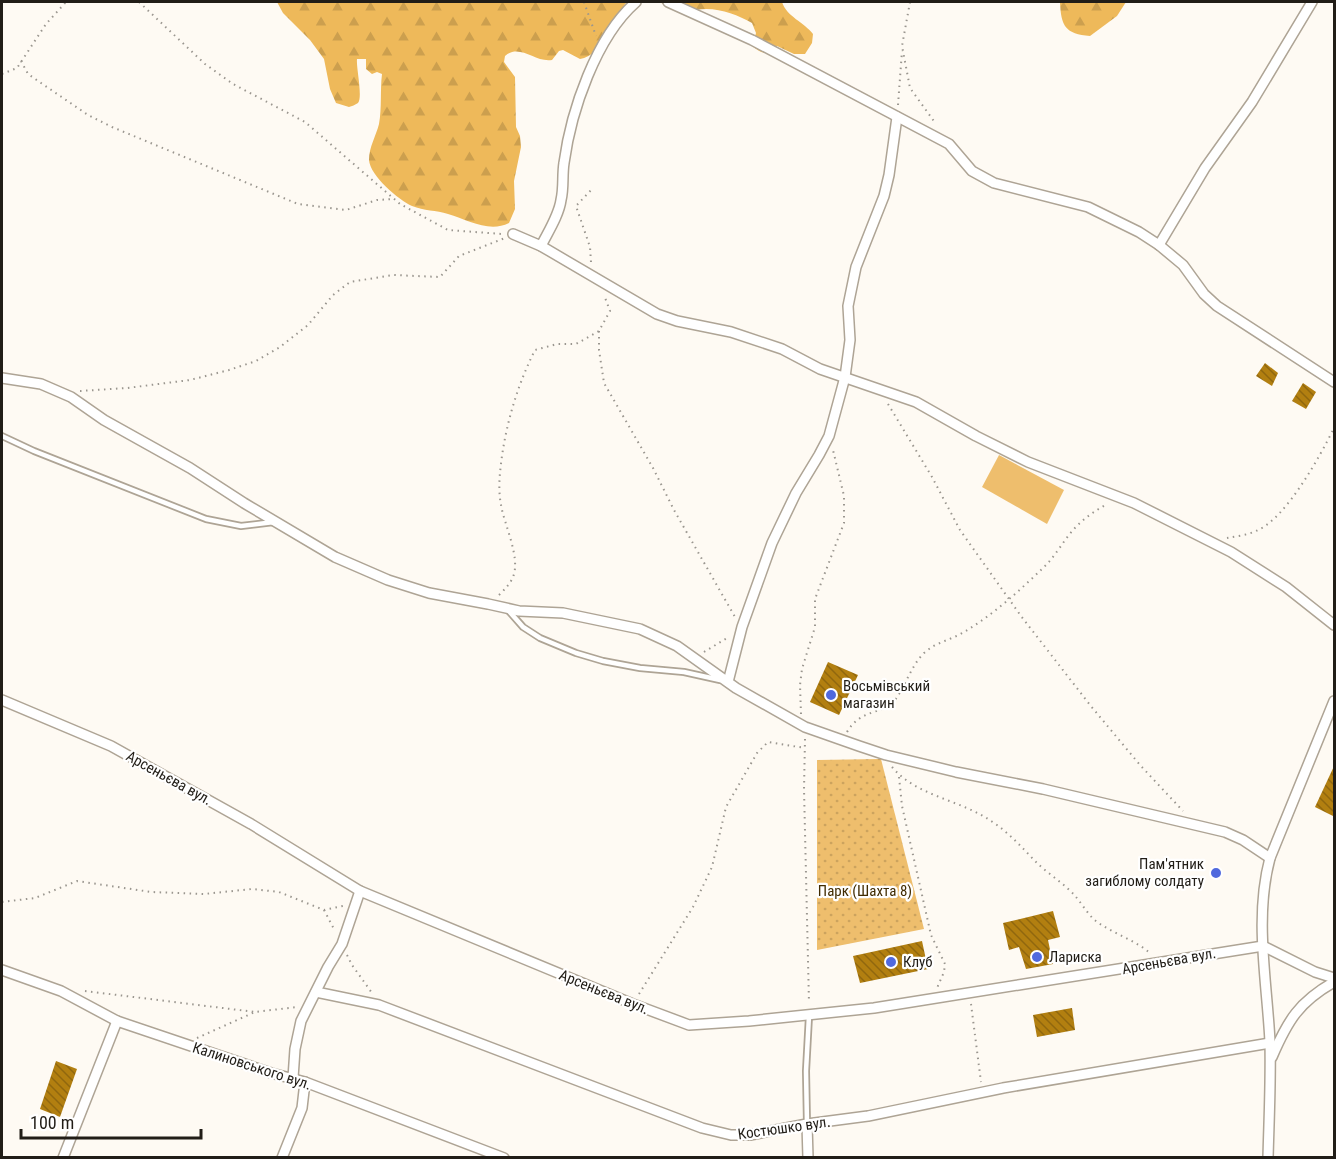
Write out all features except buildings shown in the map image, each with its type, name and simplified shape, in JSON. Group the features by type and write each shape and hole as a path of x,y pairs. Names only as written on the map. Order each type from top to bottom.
{"street":[{"path":"541,246 561,201 563,165 571,122 601,49 622,14 636,2"},
{"path":"668,2 752,40 949,144 972,171 994,183 1088,207 1139,232 1160,245 1183,265 1204,294 1217,306 1335,382"},
{"path":"1160,245 1204,168 1252,102 1312,2"},
{"path":"728,682 742,627 772,543 796,493 829,436 845,376 850,339 848,306 856,267 884,196 897,117"},
{"path":"513,234 541,246 657,314 677,321 731,332 782,349 820,369 916,402 1028,462 1134,503 1231,552 1286,587 1335,625"},
{"path":"2,378 41,384 71,397 104,420 190,468 336,557 388,580 429,593 507,608 563,613 640,629 676,646 728,682 803,725 842,740 886,755 1225,832 1244,840 1270,858"},
{"name":"Арсеньєва вул.","path":"2,700 111,746 251,824 360,891 689,1025 874,1008 1163,964 1218,952 1263,946"},
{"path":"1268,1158 1270,1043 1263,946 1264,879 1270,858 1335,701"},
{"path":"293,1078 295,1049 301,1021 342,944 360,891"},
{"path":"1263,946 1315,972 1335,978"},
{"name":"Калиновського вул.","path":"2,970 61,991 117,1021 271,1073 305,1082 504,1158"},
{"path":"1269,1062 1281,1035 1295,1013 1305,1001 1335,982"},
{"name":"Костюшко вул.","path":"316,992 379,1005 702,1128 731,1136 868,1116 983,1092 1270,1043"},
{"path":"63,1158 117,1021"},
{"path":"282,1158 302,1108 305,1082"},
{"path":"807,1124 807,1158"}],"lane":[{"path":"2,436 34,451 206,519 241,526 276,522"},
{"path":"507,608 523,627 540,638 576,653 640,668 684,672 728,682"},
{"path":"807,1124 806,1071 809,1015"}],"path":[{"path":"2,74 17,68 46,24 66,2"},
{"path":"138,2 205,64 232,84 305,122 400,204 448,230 513,234"},
{"path":"584,2 601,49"},
{"path":"897,117 902,46 910,2"},
{"path":"902,46 910,88 936,125"},
{"path":"21,61 28,74 88,115 298,204 346,210 378,200 394,199"},
{"path":"592,189 576,206 590,247 594,277"},
{"path":"61,392 127,388 190,380 255,361 280,347 308,325 333,295 350,282 393,275 440,277 459,256 513,234"},
{"path":"603,293 610,311 599,331 599,350 604,382 674,510 742,627 708,650 691,656"},
{"path":"488,604 508,586 515,575 510,535 501,506 499,477 510,416 526,368 536,350 557,344 576,344 599,331"},
{"path":"879,388 932,477 960,530 1009,599 1097,714 1140,765 1195,824"},
{"path":"1210,542 1258,531 1273,520 1285,507 1335,428"},
{"path":"809,1015 805,748 800,685 802,669 815,627 815,599 843,523 844,496 829,436"},
{"path":"842,740 852,724 867,713 893,702 923,654 935,644 961,634 981,622 1045,567 1073,529 1085,518 1118,497"},
{"path":"633,1004 693,908 712,867 726,807 757,753 768,742 805,748"},
{"path":"886,755 899,776 937,796 990,819 1008,832 1038,864 1075,896 1097,922 1147,950 1163,964"},
{"path":"899,776 902,806 930,934 945,964 933,999"},
{"path":"2,902 35,898 77,881 151,892 204,894 252,889 279,892 324,910 357,903"},
{"path":"324,910 352,965 364,979 379,1005"},
{"path":"80,991 98,991 255,1012 309,1005"},
{"path":"969,992 983,1092"},
{"path":"184,1044 255,1012"}],"green space":[{"path":"277,2 627,2 601,44 588,56 580,59 563,50 559,51 552,60 540,59 522,52 505,56 504,62 515,77 516,127 521,147 514,181 515,209 509,223 494,227 412,206 386,187 374,173 369,160 371,146 379,124 382,74 377,72 372,74 366,69 366,59 357,59 360,95 358,103 349,107 336,103 330,89 324,59 310,40 283,13"},
{"path":"658,2 782,2 788,12 813,34 812,43 805,54 794,54 777,46 768,53 762,52 752,46 756,33 752,23 746,20 718,10 696,10 686,4 680,9"},
{"path":"1060,2 1126,2 1117,16 1090,36 1075,33 1066,27 1063,23"},
{"path":"999,455 1064,490 1047,524 982,487"},
{"name":"Парк (Шахта 8)","path":"881,759 924,929 817,950 817,760"}],"place":[{"name":"Восьмівський магазин","path":"831,695"},
{"name":"Пам'ятник загиблому солдату","path":"1216,873"},
{"name":"Лариска","path":"1037,957"},
{"name":"Клуб","path":"891,962"}]}
